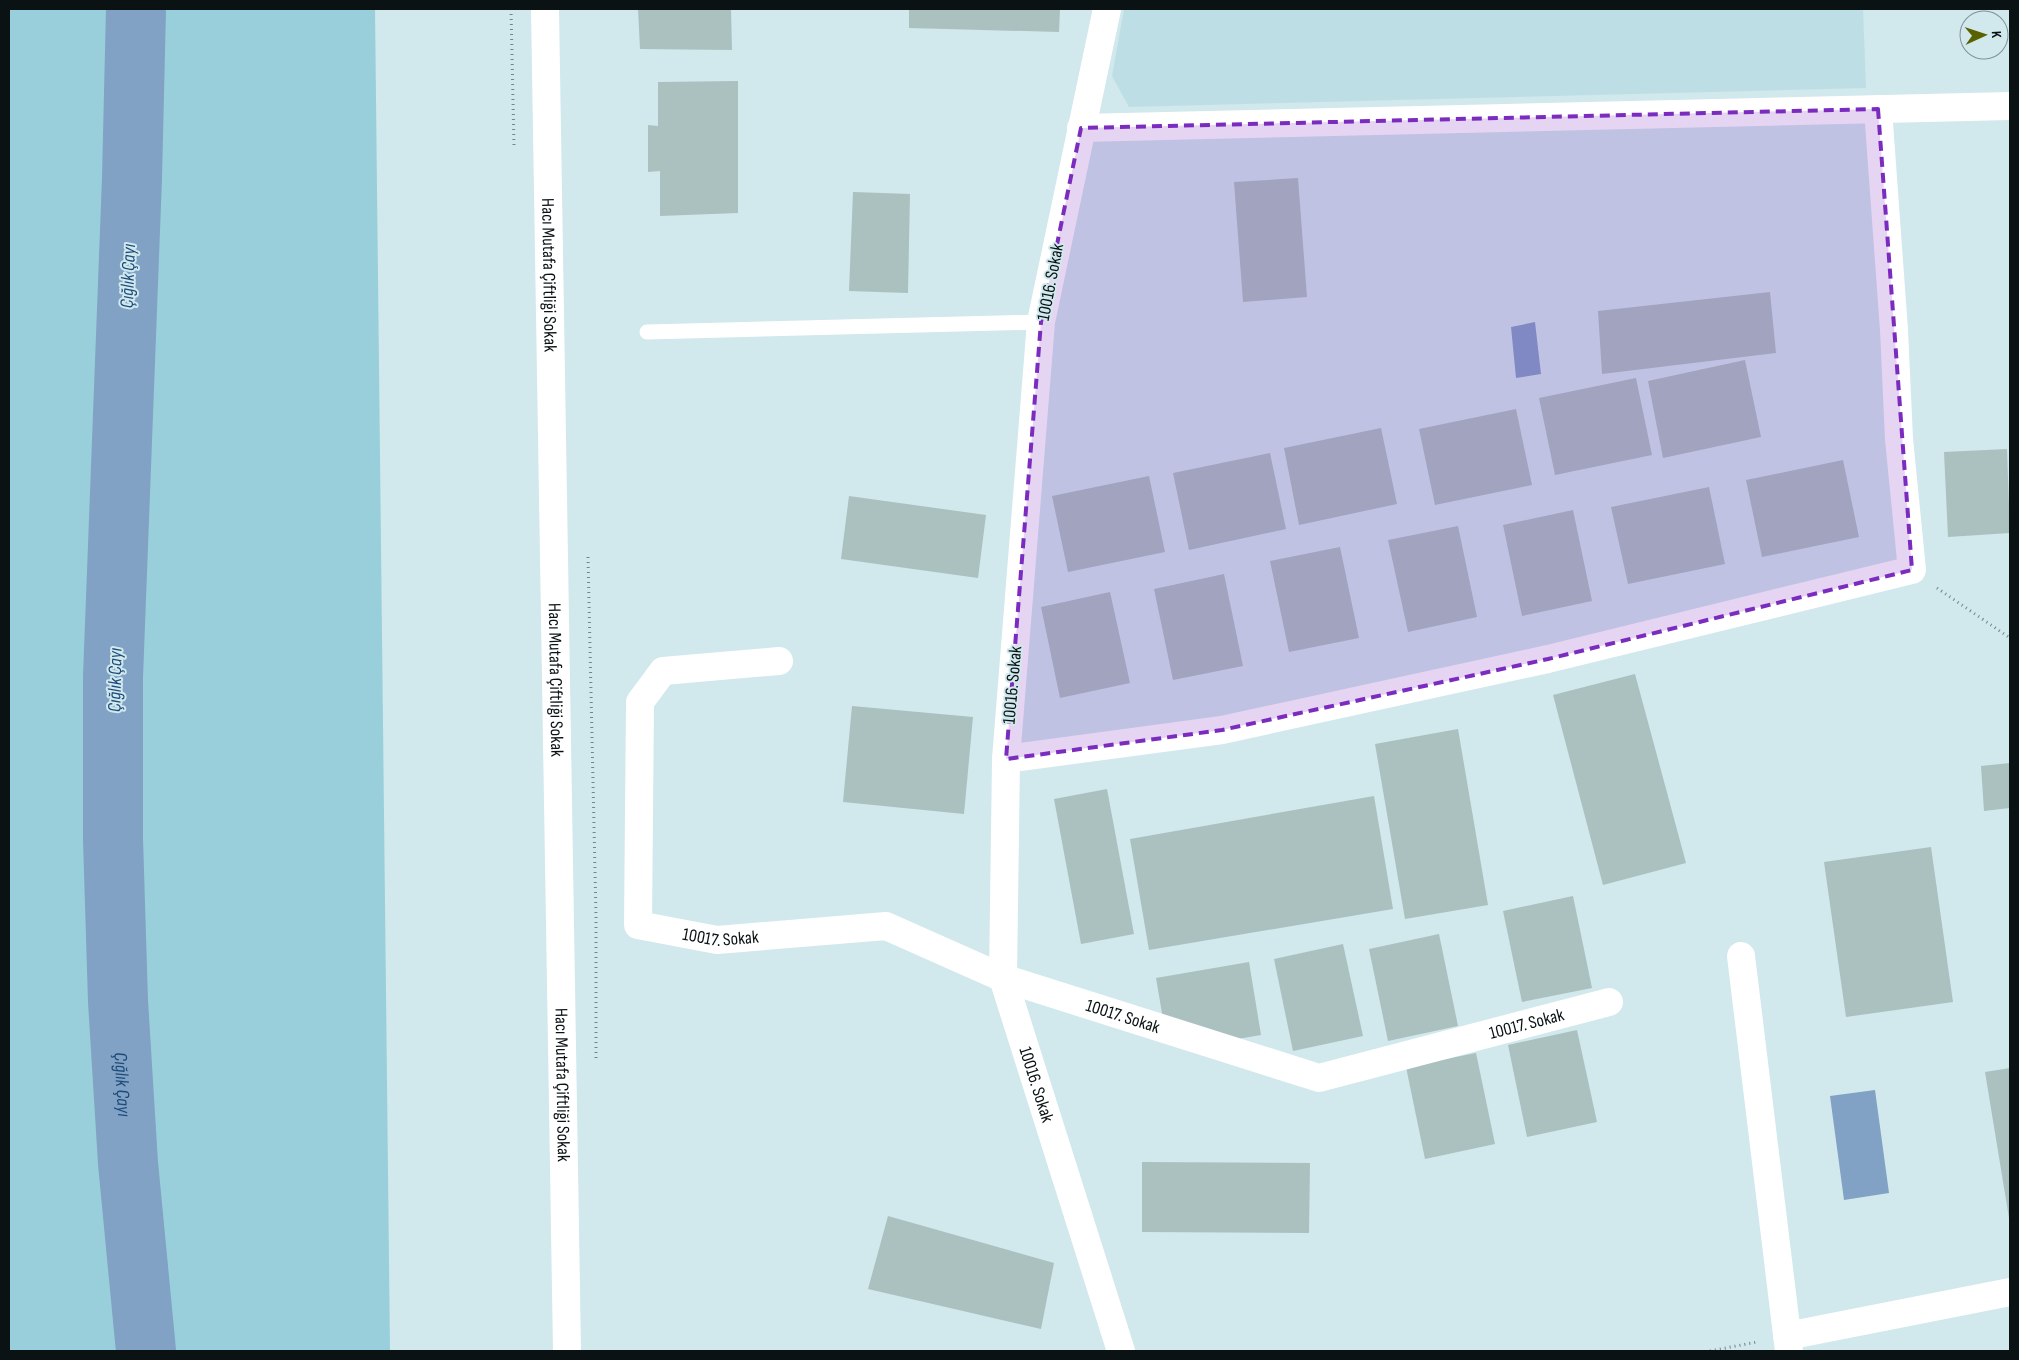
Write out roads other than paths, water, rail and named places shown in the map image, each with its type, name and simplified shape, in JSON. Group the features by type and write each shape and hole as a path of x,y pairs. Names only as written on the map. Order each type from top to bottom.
{"street":[{"name":"Hacı Mutafa Çiftliği Sokak","path":"545,9 567,1351"},
{"name":"10016. Sokak","path":"1107,9 1041,322 1006,759 1003,978 1121,1351"},
{"path":"1081,128 2010,106"},
{"path":"1006,759 1222,730 1548,659 1912,570 1899,438 1893,320 1878,109"},
{"name":"10017. Sokak","path":"779,661 663,671 640,702 638,925 717,940 886,926 1003,978 1319,1078 1609,1002"},
{"path":"1741,956 1788,1344 2010,1292"}],"lane":[{"path":"647,332 1041,322"}],"waterway":[{"name":"Çığlık Çayı","path":"136,9 132,178 113,677 113,839 118,1001 128,1163 146,1351"}]}
